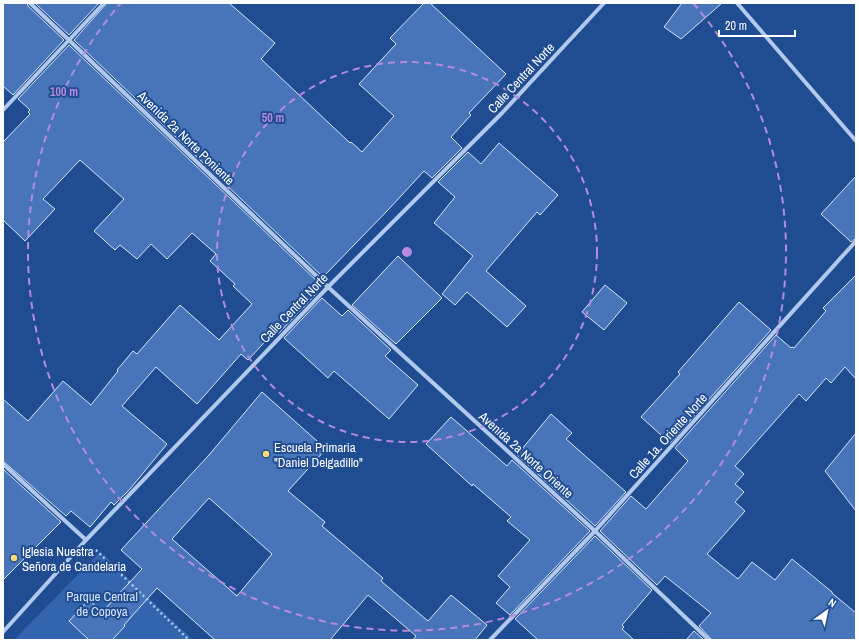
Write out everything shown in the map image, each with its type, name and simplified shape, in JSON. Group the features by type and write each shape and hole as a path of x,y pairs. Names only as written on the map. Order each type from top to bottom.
{"street":[{"name":"Avenida 2a Norte Poniente","path":"30,3 328,287"},
{"path":"3,110 104,3"},
{"name":"Calle Central Norte","path":"3,632 86,540 328,287 502,113 604,3"},
{"path":"737,3 856,141"},
{"name":"Calle 1a. Oriente Norte","path":"490,640 595,531 856,242"},
{"name":"Avenida 2a Norte Oriente","path":"328,287 595,531 709,640"},
{"path":"3,464 86,540"}],"path":[{"path":"86,540 189,640"}],"green space":[{"name":"Parque Central de Copoya","path":"100,552 193,640 14,640"}],"building":[{"path":"3,3 27,3 28,6 64,40 13,95 3,86"},
{"path":"35,3 99,3 69,35"},
{"path":"107,3 229,3 275,43 261,59 350,143 351,142 362,152 394,116 359,84 396,44 390,38 424,3 430,3 506,74 469,113 471,115 451,137 462,148 432,178 424,171 323,277 74,40"},
{"path":"682,3 722,3 681,39 664,27"},
{"path":"69,45 318,282 313,289 317,293 278,334 275,331 248,360 241,354 197,404 156,367 122,406 167,444 130,489 114,505 111,502 90,527 71,511 66,516 3,461 3,399 28,421 63,381 91,405 133,351 137,354 180,305 219,340 252,304 233,286 235,284 210,261 216,254 192,233 167,259 151,244 137,259 120,245 115,250 94,231 124,199 80,160 43,199 55,209 25,241 3,220 3,142 30,114 28,112 30,110 18,99"},
{"path":"499,143 558,195 540,215 537,212 486,271 526,306 507,327 467,292 455,305 442,294 473,256 434,223 455,197 438,182 468,152 481,164"},
{"path":"856,176 856,238 851,242 821,214"},
{"path":"398,256 442,298 396,344 352,305"},
{"path":"856,275 856,379 845,367 831,383 826,378 806,401 799,394 735,466 744,474 735,484 744,492 735,502 745,511 707,554 738,579 752,562 775,580 792,559 856,613 856,640 712,640 699,626 711,613 665,576 657,585 600,531 631,496 646,509 688,461 675,448 776,335 791,348 794,348 826,311 823,308"},
{"path":"605,285 627,303 604,330 582,312"},
{"path":"322,298 342,316 348,310 391,350 385,356 418,385 389,419 334,371 328,378 284,338"},
{"path":"739,302 771,330 670,443 641,417 680,374 678,372"},
{"name":"Escuela Primaria \"Daniel Delgadillo\"","path":"262,392 326,449 288,491 325,522 322,526 383,578 381,581 428,621 451,595 487,625 475,640 413,640 416,636 368,595 330,640 215,640 157,588 112,640 89,640 69,621 89,600 102,612 142,569 121,550 209,455","holes":["209,498 272,554 237,596 172,539"]},
{"path":"551,414 572,433 566,439 626,492 595,526 517,455"},
{"path":"451,417 507,466 512,460 590,531 510,615 496,603 510,587 498,576 530,540 507,521 511,517 473,484 472,486 426,444"},
{"path":"856,433 856,511 825,471"},
{"path":"3,469 61,522 3,580"},
{"path":"595,536 652,590 622,625 624,627 622,629 634,640 538,640 515,619"},
{"path":"694,631 704,640 686,640"}],"place":[{"name":"Escuela Primaria \"Daniel Delgadillo\"","path":"266,454"},
{"name":"Iglesia Nuestra Señora de Candelaria","path":"14,558"}]}
